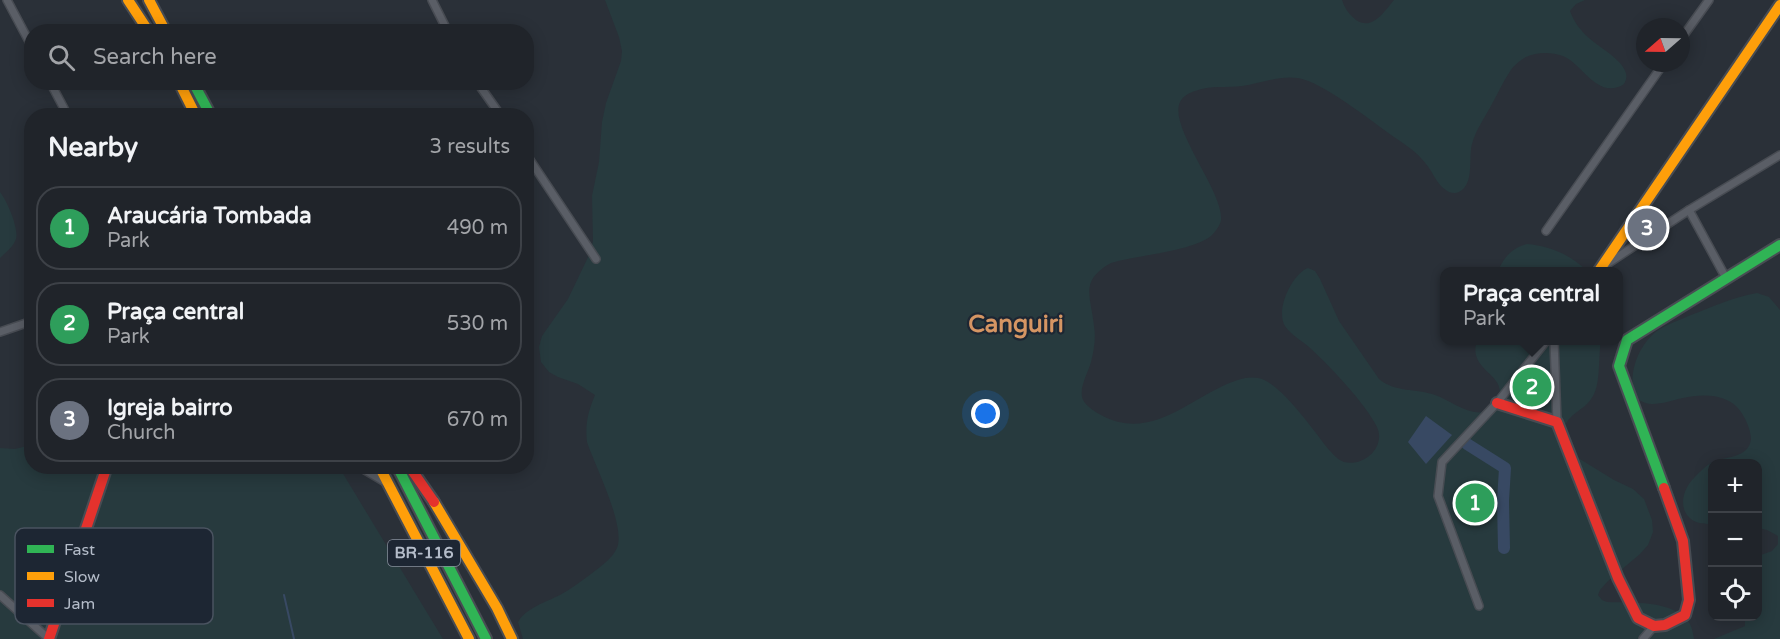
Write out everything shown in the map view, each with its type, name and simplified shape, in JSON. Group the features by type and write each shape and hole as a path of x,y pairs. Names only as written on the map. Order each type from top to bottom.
{"main road":[{"path":"128,0 144,24"},
{"path":"135,0 146,24"},
{"path":"149,0 162,24"},
{"path":"1601,267 1780,5"},
{"path":"182,90 192,108"},
{"path":"198,90 207,108"},
{"path":"1497,403 1557,422 1618,578 1638,618 1654,626 1665,625 1685,615 1689,600 1683,541 1619,366 1627,340 1780,245"},
{"path":"86,528 104,474"},
{"name":"BR-116","path":"384,474 469,639"},
{"name":"BR-116","path":"400,474 486,639"},
{"path":"415,474 434,502 492,600 512,639"},
{"path":"49,639 54,624"}],"street":[{"path":"7,0 24,32"},
{"path":"432,0 444,24"},
{"path":"1690,26 1709,0"},
{"path":"1546,231 1658,72"},
{"path":"54,90 64,108"},
{"path":"483,90 495,108"},
{"path":"1604,267 1689,210 1780,155"},
{"path":"534,166 596,259"},
{"path":"1689,210 1726,278"},
{"path":"0,332 24,324"},
{"path":"1479,606 1438,496 1442,462 1497,403 1543,345"},
{"path":"1554,345 1557,422"},
{"path":"372,474 389,484"},
{"path":"0,595 15,608"},
{"path":"32,624 49,639"},
{"path":"1643,639 1654,626"}],"green space":[{"path":"605,0 1342,0 1346,9 1356,20 1367,23 1377,19 1394,0 1585,0 1576,4 1570,11 1586,35 1620,63 1626,76 1625,83 1618,87 1602,87 1563,56 1539,53 1523,59 1511,70 1479,128 1472,144 1467,183 1457,193 1443,188 1415,152 1347,103 1308,81 1291,77 1242,86 1207,88 1184,96 1178,113 1182,127 1214,193 1220,208 1221,220 1211,236 1202,241 1190,246 1111,263 1094,276 1089,290 1095,330 1094,344 1091,362 1083,384 1082,397 1092,410 1101,415 1119,422 1135,424 1167,416 1235,381 1258,378 1267,381 1286,398 1338,459 1352,463 1366,458 1376,448 1378,442 1379,434 1372,418 1336,374 1287,329 1282,319 1284,302 1291,285 1296,277 1308,268 1315,271 1339,321 1379,379 1399,388 1435,395 1471,411 1489,410 1495,405 1500,389 1477,359 1476,345 1601,345 1596,391 1589,401 1569,419 1563,431 1575,456 1633,489 1644,499 1652,520 1653,532 1648,545 1608,581 1598,595 1607,602 1650,604 1672,609 1688,621 1694,639 523,639 518,622 522,617 537,606 568,590 602,566 615,552 619,538 614,511 587,442 586,429 595,395 578,384 549,372 541,362 539,347 542,336 568,299 591,251 593,241 592,196 599,162 606,103 621,61 622,51"},
{"path":"0,192 12,215 16,228 16,239 0,258"},
{"path":"1527,244 1544,247 1560,252 1582,267 1500,267 1509,254"},
{"path":"1757,293 1769,297 1780,310 1780,639 1714,639 1745,626 1745,621 1762,621 1762,555 1772,551 1778,544 1778,536 1762,529 1762,459 1724,459 1741,454 1749,445 1750,430 1745,419 1733,404 1718,397 1691,396 1652,404 1639,400 1633,390 1635,364 1651,336 1669,324 1740,297"},
{"path":"24,447 24,474 343,474 443,639 0,639 0,448"},
{"path":"1708,465 1708,524 1694,521 1685,512 1683,506 1687,488"}],"water":[{"path":"1426,416 1452,435 1426,464 1408,442"}],"waterway":[{"path":"1467,444 1505,468 1504,548"},
{"path":"284,595 294,639"}],"traffic: fast":[{"path":"197,90 207,108"},
{"path":"1664,488 1619,366 1627,340 1780,245"},
{"path":"401,474 486,639"}],"traffic: slow":[{"path":"128,0 144,24"},
{"path":"149,0 162,24"},
{"path":"1601,267 1780,5"},
{"path":"183,90 192,108"},
{"path":"383,474 469,639"},
{"path":"434,502 497,608 512,639"}],"traffic: jam":[{"path":"1497,403 1557,422 1618,578 1638,618 1654,626 1665,625 1685,615 1689,600 1683,541 1664,488"},
{"path":"86,528 104,474"},
{"path":"415,474 434,502"},
{"path":"49,639 54,624"}],"place":[{"name":"Igreja bairro","path":"1647,228"},
{"name":"Praça central","path":"1532,387"},
{"name":"Araucária Tombada","path":"1475,503"}],"district":[{"name":"Canguiri","path":"1016,324"}]}
